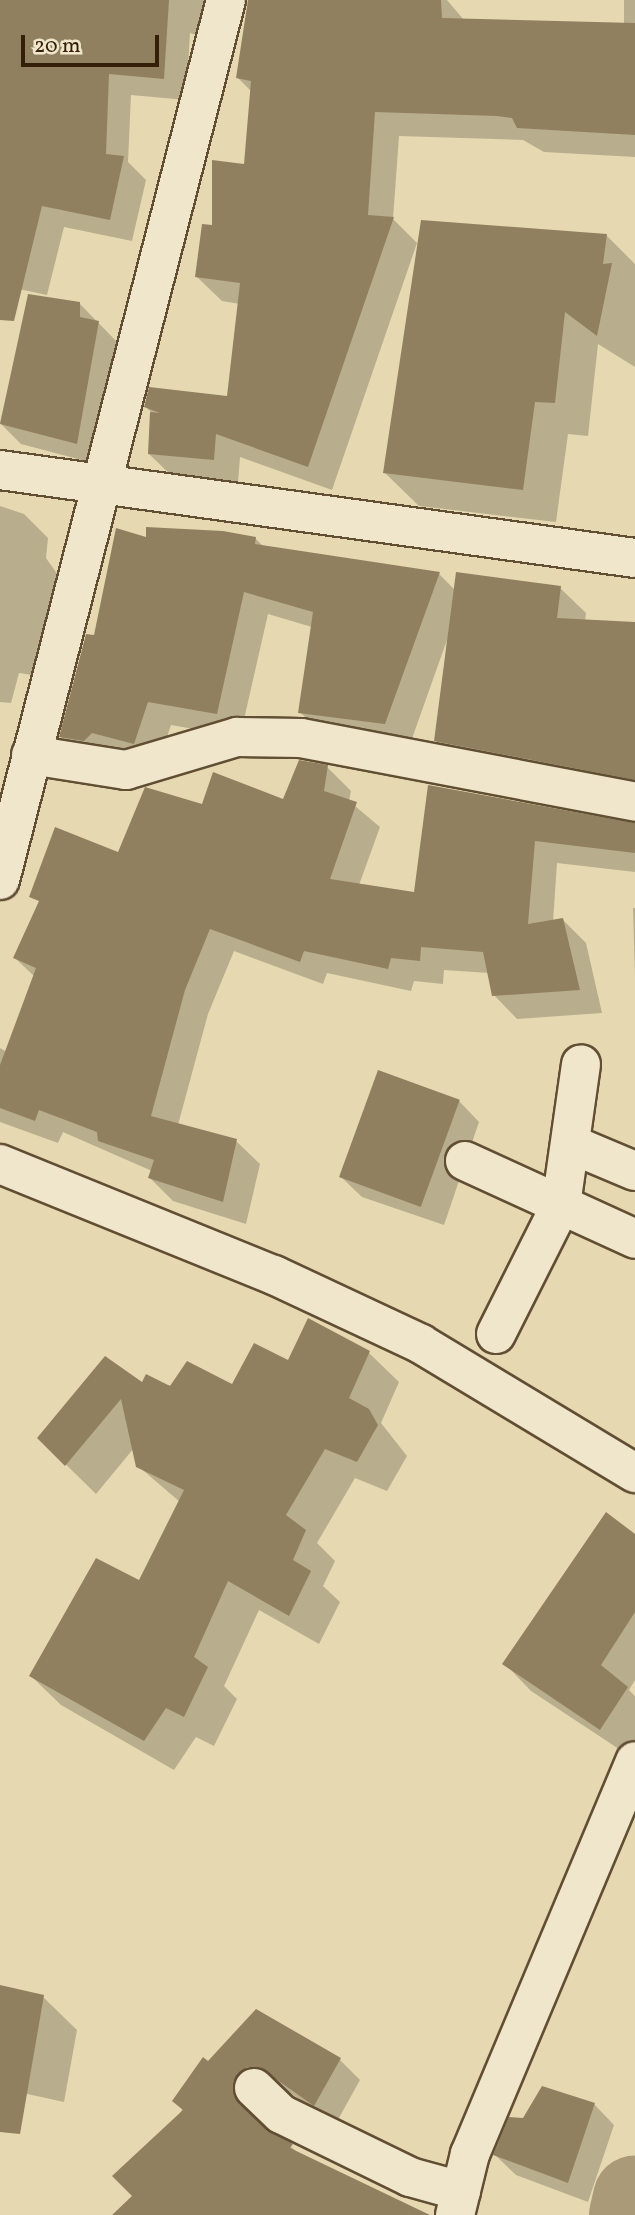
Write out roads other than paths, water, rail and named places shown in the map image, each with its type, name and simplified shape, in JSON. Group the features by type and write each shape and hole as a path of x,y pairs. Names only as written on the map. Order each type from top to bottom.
{"street":[{"path":"0,880 226,0"},
{"path":"0,470 635,558"},
{"path":"31,755 126,770 237,737 301,738 635,802"},
{"path":"496,1334 561,1205 573,1145 581,1064"},
{"path":"573,1145 635,1171"},
{"path":"465,1161 635,1239"},
{"path":"0,1164 274,1275 421,1344 635,1473"},
{"path":"254,2088 281,2114 458,2203 635,1761"}],"waterway":[{"path":"631,2215 635,2197"}]}
